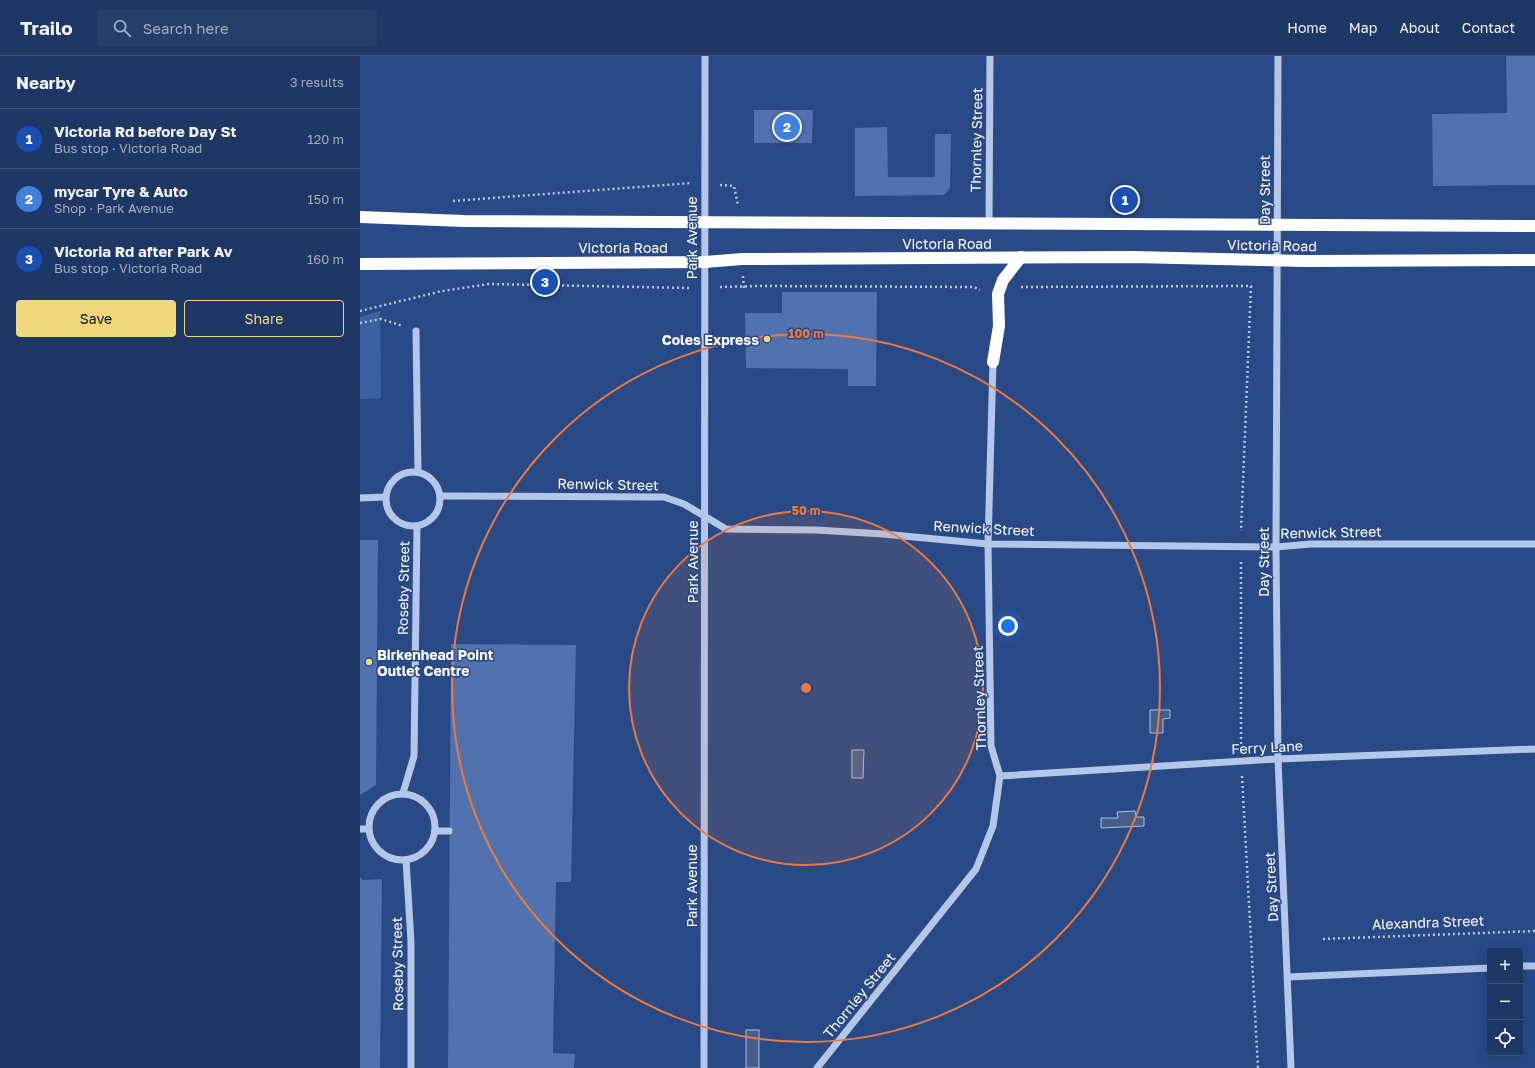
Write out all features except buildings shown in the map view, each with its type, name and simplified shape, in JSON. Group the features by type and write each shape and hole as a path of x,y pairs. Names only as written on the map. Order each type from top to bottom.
{"highway":[{"name":"Victoria Road","path":"360,217 464,221 1535,226"},
{"name":"Victoria Road","path":"360,264 705,262 742,259 1021,257 1306,261 1535,260"},
{"path":"993,362 999,326 998,294 1003,280 1021,257"}],"street":[{"name":"Park Avenue","path":"704,1068 705,56"},
{"name":"Thornley Street","path":"989,224 990,56"},
{"name":"Day Street","path":"1278,56 1276,547 1278,759 1291,1068"},
{"path":"416,331 418,472"},
{"name":"Thornley Street","path":"817,1068 976,869 993,826 1000,776 991,746 988,544 993,362"},
{"path":"408,472 418,472 430,478 439,489 440,496 437,512 425,523 417,526 409,526 401,524 389,513 386,506 385,497 387,488 392,480 408,472"},
{"name":"Renwick Street","path":"440,496 664,497 684,504 726,529 816,530 883,534 988,544 1276,547 1311,544 1535,544"},
{"path":"360,498 385,497"},
{"name":"Roseby Street","path":"403,793 414,756 417,526"},
{"name":"Ferry Lane","path":"1000,776 1278,759 1535,749"},
{"path":"403,793 414,796 423,801 431,810 435,820 435,831 432,841 426,850 417,857 406,860 395,860 385,856 376,849 371,840 368,829 374,808 382,800 392,795 403,793"},
{"path":"360,829 368,829"},
{"path":"435,831 449,831"},
{"name":"Roseby Street","path":"406,860 412,942 411,1068"},
{"path":"1523,966 1535,966"},
{"path":"1288,977 1487,968"}],"path":[{"path":"451,201 681,183 734,186 737,202"},
{"path":"1019,287 1251,286 1241,546 1241,762 1258,1068"},
{"path":"360,322 381,319 416,331"},
{"name":"Alexandra Street","path":"1323,939 1535,932"}],"shaded area":[{"path":"380,311 381,398 360,399 360,317"},
{"path":"1150,710 1170,710 1170,718 1163,719 1163,733 1150,733"},
{"path":"852,750 864,750 863,778 852,778"},
{"path":"1135,811 1136,817 1144,817 1144,826 1101,828 1101,818 1118,818 1117,812"},
{"path":"746,1030 759,1030 759,1068 746,1068"}],"place":[{"name":"mycar Tyre & Auto","path":"787,127"},
{"name":"Victoria Rd before Day St","path":"1125,200"},
{"name":"Victoria Rd after Park Av","path":"545,282"},
{"name":"Coles Express","path":"767,339"},
{"name":"Birkenhead Point Outlet Centre","path":"369,662"}]}
